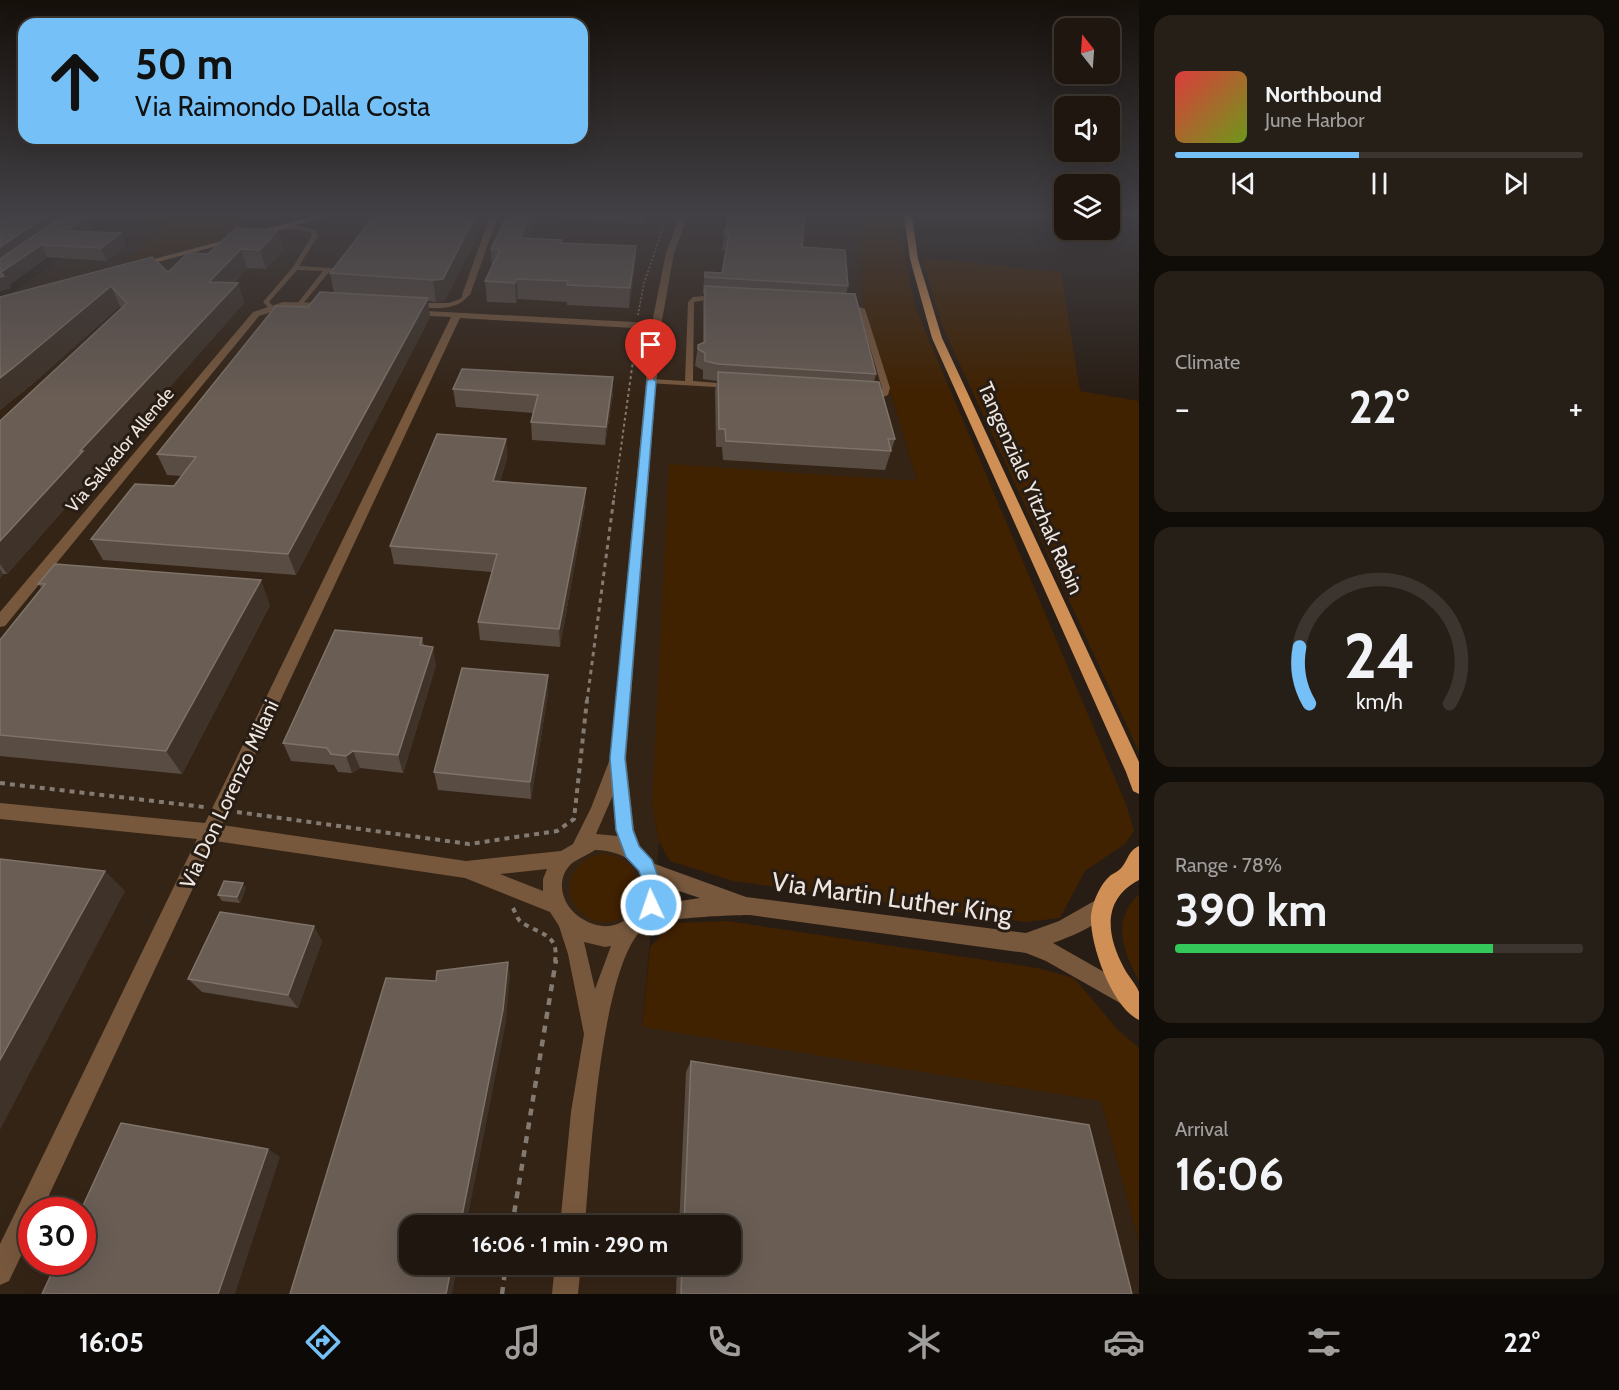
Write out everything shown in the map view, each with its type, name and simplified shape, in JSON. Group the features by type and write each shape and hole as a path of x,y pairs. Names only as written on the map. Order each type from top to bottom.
{"main road":[{"name":"Tangenziale Yitzhak Rabin","path":"919,276 937,338 1138,779"},
{"path":"1133,1003 1108,963 1100,932 1102,905 1112,887 1133,872 1139,855"}],"street":[{"path":"466,295 473,276"},
{"path":"573,1215 593,1031 614,958 651,905 653,885 648,871 632,851 625,830 618,758 656,326 666,276"},
{"path":"271,307 300,304 344,308"},
{"name":"Via Salvador Allende","path":"0,622 256,314 271,307"},
{"path":"401,308 456,316 656,326"},
{"name":"Via Don Lorenzo Milani","path":"0,1272 456,316"},
{"path":"581,846 599,809 618,758"},
{"path":"0,812 211,832 465,869 555,905"},
{"path":"632,851 613,843 593,842 574,848 563,859 552,880 555,905 562,918 579,932 601,938 622,934 637,923 713,906 750,906"},
{"path":"465,869 563,859"},
{"path":"648,871 750,906"},
{"name":"Via Martin Luther King","path":"1026,943 1055,934 1083,920 1102,905"},
{"name":"Via Martin Luther King","path":"750,906 1026,943 1052,953 1133,1003"},
{"path":"568,923 578,954 593,1031"},
{"path":"565,1294 567,1275"}],"lane":[{"path":"271,307 267,302 288,276"},
{"path":"300,304 322,276"},
{"path":"401,308 459,303 466,295"},
{"path":"325,298 333,300"},
{"path":"689,384 693,299 730,298"},
{"path":"842,304 862,309 886,388 885,393 879,396 856,394"},
{"path":"651,381 737,387"}],"path":[{"path":"0,783 222,810 469,844 557,831 574,819 588,693 637,325 646,276"},
{"path":"520,864 526,836"},
{"path":"514,1215 557,952 547,934 519,920 512,906 516,888"},
{"path":"502,1294 505,1275"}],"shaded area":[{"path":"35,276 862,276 863,300 917,481 655,773 652,805 659,842 642,1026 1101,1101 1139,1242 1139,1294 0,1294 0,299 8,297"},
{"path":"862,276 909,276 915,307 1126,804 1134,831 1125,844 1085,871 1060,918 1025,922 733,881 670,861 659,842 652,805 669,464 917,481 863,300"},
{"path":"928,276 1062,276 1080,391 1139,401 1139,752 943,328"},
{"path":"604,854 617,857 628,864 635,875 638,888 635,901 628,912 617,919 604,922 591,919 580,912 573,901 570,888 573,875 580,864 591,857"},
{"path":"1139,894 1139,981 1128,959 1122,936 1122,925 1130,904"},
{"path":"727,921 1038,968 1074,978 1119,1031 1139,1048 1139,1242 1101,1101 642,1027 650,947 673,923"}],"building":[{"path":"78,276 214,276 209,282 238,283 80,451 83,451 0,541 0,421 127,303 111,286 0,378 0,297"},
{"path":"380,276 444,276 443,279"},
{"path":"487,276 632,276 630,288 567,285 568,281 517,279 515,283 485,281"},
{"path":"847,276 848,286 705,277"},
{"path":"705,286 855,294 876,374 718,364 705,361 705,353 698,349 698,345 705,342"},
{"path":"320,292 428,298 288,554 91,539 135,484 174,486 196,457 157,454 276,306 308,307"},
{"path":"462,369 613,377 606,427 531,422 538,395 453,389"},
{"path":"718,372 879,382 895,439 888,439 891,451 726,441 725,429 719,429"},
{"path":"437,434 506,439 493,481 586,488 559,629 478,622 497,554 390,546"},
{"path":"55,564 261,580 166,751 0,735 0,640 45,584 38,584"},
{"path":"335,630 422,638 420,645 433,647 398,755 353,751 346,756 331,754 327,748 283,743"},
{"path":"462,668 548,675 530,782 434,772"},
{"path":"0,859 105,871 0,1060"},
{"path":"224,881 243,883 237,897 218,895"},
{"path":"220,912 314,926 288,995 188,979"},
{"path":"508,962 503,1010 462,1215 399,1215 399,1275 450,1275 446,1294 290,1294 386,978 436,981 437,971"},
{"path":"691,1061 1089,1125 1132,1294 681,1294 682,1275 741,1275 741,1215 684,1215"},
{"path":"121,1123 268,1149 218,1294 42,1294 51,1275 96,1275 96,1197 87,1197"}],"route":[{"path":"651,381 618,758 625,830 632,851 646,866 653,885 651,905"}]}
